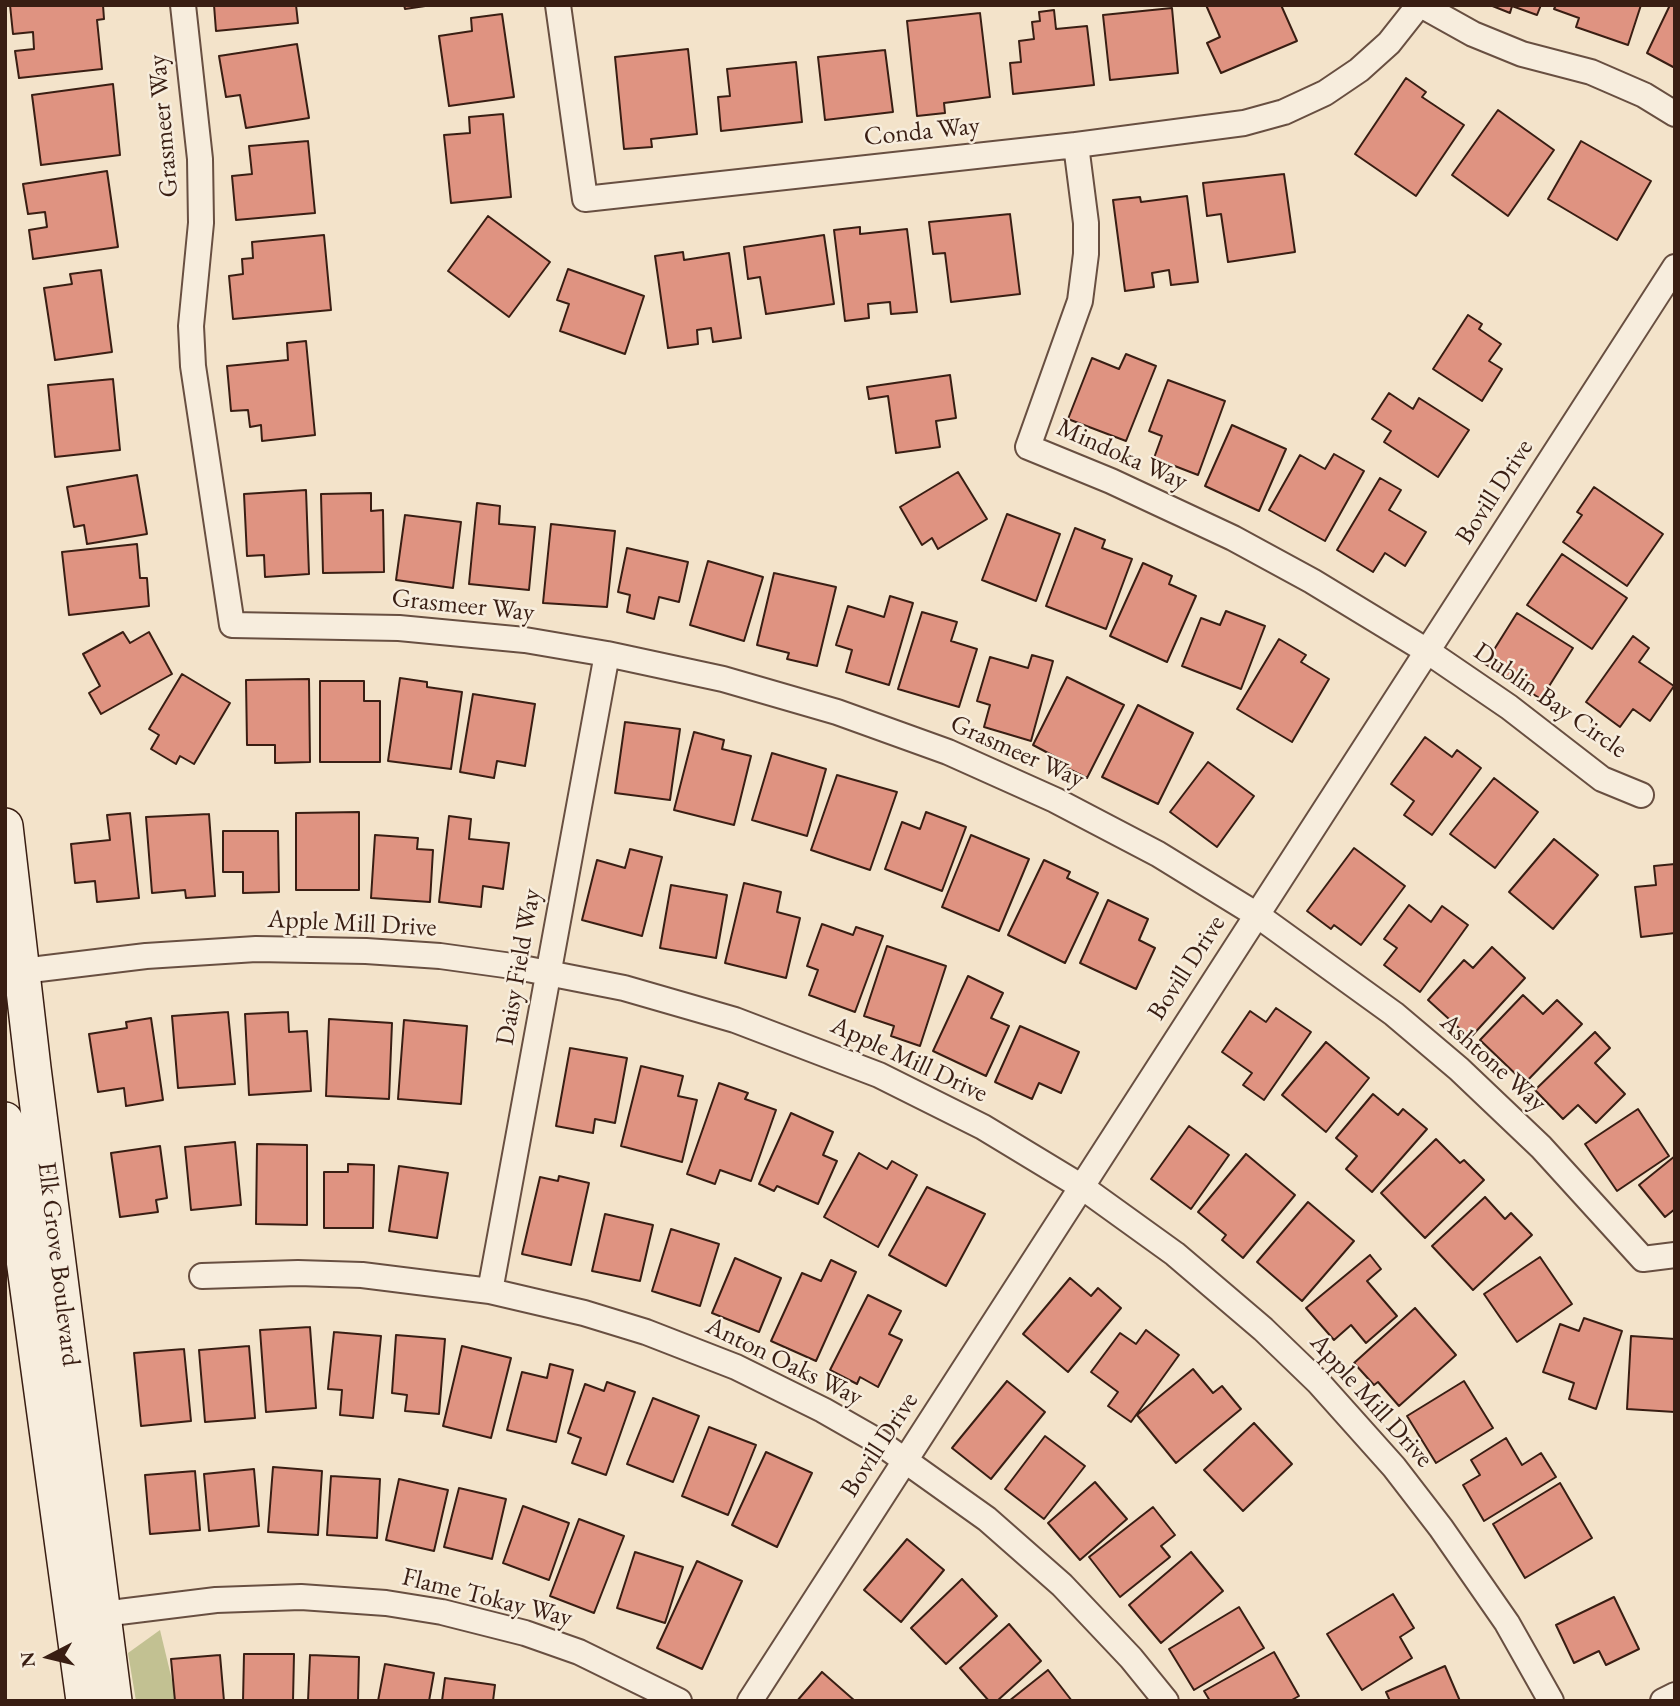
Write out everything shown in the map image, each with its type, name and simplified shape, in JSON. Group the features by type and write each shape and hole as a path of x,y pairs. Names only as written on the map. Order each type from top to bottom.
{"main road":[{"name":"Elk Grove Boulevard","path":"5,826 13,972 114,1701"},
{"name":"Elk Grove Boulevard","path":"5,1120 84,1701"}],"street":[{"name":"Grasmeer Way","path":"183,5 200,159 201,223 191,326 193,366 232,625 399,628 525,640 607,653 723,679 837,712 948,752 1067,806 1158,854 1257,915"},
{"name":"Conda Way","path":"558,5 585,199 1076,145 1244,123 1283,112 1325,93 1359,71 1389,43 1420,5"},
{"path":"1420,5 1473,34 1522,54 1591,72 1644,95 1675,114"},
{"name":"Mindoka Way","path":"1076,145 1086,223 1087,254 1080,301 1028,447 1111,481 1233,538 1312,580 1427,651"},
{"name":"Bovill Drive","path":"750,1701 1674,269"},
{"name":"Dublin Bay Circle","path":"1427,651 1509,707 1602,779 1641,795"},
{"name":"Daisy Field Way","path":"490,1291 607,653"},
{"name":"Ashtone Way","path":"1257,915 1385,1007 1459,1069 1541,1147 1643,1259 1675,1255"},
{"name":"Apple Mill Drive","path":"13,972 146,956 256,949 427,956 549,972 649,995 735,1020 879,1075 983,1127 1082,1187 1175,1254 1263,1329 1318,1382 1394,1467 1441,1528 1507,1623 1550,1701"},
{"name":"Anton Oaks Way","path":"202,1276 298,1273 362,1275 490,1291 621,1324 736,1367 823,1410 906,1460 987,1519 1062,1585 1131,1658 1166,1701"},
{"name":"Flame Tokay Way","path":"103,1614 216,1600 301,1597 386,1603 442,1612 525,1633 579,1653 679,1701"},
{"path":"1663,1701 1675,1695"}],"shaded area":[{"path":"160,1630 177,1701 136,1701 128,1653"}],"building":[{"path":"10,5 103,5 104,19 97,20 102,69 19,78 15,51 34,49 33,32 13,34"},
{"path":"214,5 296,5 298,23 216,31"},
{"path":"404,5 432,5 405,9"},
{"path":"1206,5 1281,5 1297,41 1221,73 1207,43 1220,37"},
{"path":"1490,5 1541,5 1537,15 1512,6 1510,13"},
{"path":"1556,5 1641,5 1628,45 1576,27 1579,18 1554,9"},
{"path":"1670,5 1675,5 1675,68 1647,53"},
{"path":"1172,8 1178,73 1110,80 1103,15"},
{"path":"1054,10 1056,29 1087,26 1094,85 1013,94 1010,63 1021,62 1019,41 1034,39 1032,22 1040,21 1039,12"},
{"path":"980,13 990,97 944,103 945,113 917,116 907,21"},
{"path":"502,14 514,97 449,106 439,36 472,31 471,18"},
{"path":"297,44 309,118 246,128 240,95 226,97 219,56"},
{"path":"688,49 697,134 651,139 652,147 624,149 615,57"},
{"path":"885,50 893,112 825,120 818,57"},
{"path":"796,62 802,122 721,131 718,97 730,96 727,69"},
{"path":"1406,78 1426,92 1422,97 1464,125 1416,196 1355,154"},
{"path":"113,84 120,155 41,165 32,95"},
{"path":"1498,110 1554,150 1508,216 1452,175"},
{"path":"503,114 511,197 451,203 444,135 470,133 469,117"},
{"path":"308,141 315,213 236,220 232,176 252,174 249,146"},
{"path":"1581,141 1651,181 1617,240 1548,199"},
{"path":"107,171 118,247 33,259 29,230 47,227 45,212 28,214 23,184"},
{"path":"1284,174 1295,252 1228,262 1221,214 1207,216 1203,183"},
{"path":"1187,196 1198,282 1171,285 1169,270 1152,273 1154,287 1125,291 1113,200 1140,197 1141,202"},
{"path":"1010,214 1020,294 951,302 945,253 933,254 929,222"},
{"path":"488,216 550,262 509,317 448,271"},
{"path":"860,227 860,234 907,229 917,312 891,314 890,302 868,304 869,318 845,321 834,230"},
{"path":"324,235 331,310 233,319 229,276 243,274 242,259 253,258 252,242"},
{"path":"824,235 834,304 766,314 760,277 748,279 744,247"},
{"path":"683,252 684,260 729,253 741,338 713,342 711,328 697,330 698,344 668,348 655,256"},
{"path":"568,269 644,296 625,354 560,331 569,304 557,300"},
{"path":"101,270 112,352 55,360 44,288 72,284 70,274"},
{"path":"1468,315 1482,324 1479,329 1501,344 1489,361 1502,369 1482,401 1433,369"},
{"path":"306,341 315,435 262,441 261,425 250,427 248,410 231,411 227,366 288,360 287,343"},
{"path":"1126,354 1156,366 1126,441 1068,419 1092,358 1119,369"},
{"path":"950,375 956,418 936,421 940,447 896,453 888,396 869,399 867,387"},
{"path":"113,379 120,450 55,457 48,385"},
{"path":"1168,380 1225,401 1198,475 1154,458 1162,436 1149,431"},
{"path":"1389,393 1413,409 1419,398 1469,430 1438,477 1384,442 1391,431 1372,419"},
{"path":"1232,425 1286,449 1259,511 1205,486"},
{"path":"1334,454 1364,471 1325,541 1269,510 1300,455 1325,469"},
{"path":"958,472 987,519 938,549 932,538 922,545 900,507"},
{"path":"137,475 147,534 87,544 84,525 74,527 67,487"},
{"path":"1380,478 1401,490 1389,510 1426,532 1405,566 1385,553 1373,572 1337,550"},
{"path":"1594,487 1663,534 1627,586 1563,542 1582,515 1577,512"},
{"path":"306,490 309,574 265,577 264,555 247,556 244,494"},
{"path":"371,493 371,511 383,510 384,572 323,573 321,494"},
{"path":"477,503 500,506 499,524 535,527 529,590 469,584"},
{"path":"1007,514 1060,534 1036,601 982,580"},
{"path":"405,515 461,522 453,588 396,580"},
{"path":"551,524 615,531 607,607 543,603"},
{"path":"1075,528 1105,540 1102,548 1132,559 1106,629 1046,606"},
{"path":"137,544 140,578 147,578 149,606 69,615 62,552"},
{"path":"627,548 688,562 679,602 659,597 654,619 627,612 630,595 618,592"},
{"path":"1562,554 1627,598 1592,649 1527,605"},
{"path":"708,561 763,577 744,641 690,625"},
{"path":"1143,563 1172,576 1169,584 1196,596 1167,662 1110,636"},
{"path":"774,573 836,587 817,666 787,659 789,653 757,645"},
{"path":"890,596 913,603 889,685 846,672 852,650 836,645 848,606 884,617"},
{"path":"1226,611 1265,626 1241,689 1182,666 1201,618 1220,625"},
{"path":"922,612 957,622 951,641 977,649 959,707 898,689"},
{"path":"1517,613 1573,648 1541,699 1485,664"},
{"path":"123,632 130,643 149,632 172,674 101,714 89,693 100,686 83,654"},
{"path":"1633,636 1649,648 1639,662 1674,686 1650,721 1633,709 1620,727 1586,702"},
{"path":"1279,639 1306,655 1301,662 1329,679 1292,742 1237,709"},
{"path":"1032,655 1053,661 1031,741 984,727 990,705 977,701 990,657 1028,668"},
{"path":"182,674 230,703 194,764 180,756 176,764 151,749 159,735 149,729"},
{"path":"1067,677 1124,705 1087,778 1063,766 1065,762 1033,745"},
{"path":"400,678 427,682 427,687 462,692 451,769 388,761"},
{"path":"309,679 310,762 275,763 275,745 247,745 246,680"},
{"path":"320,681 364,681 364,701 380,701 380,762 320,762"},
{"path":"473,694 535,704 525,766 497,761 494,778 460,772"},
{"path":"1138,705 1193,733 1158,804 1102,777"},
{"path":"625,722 680,729 670,800 615,793"},
{"path":"694,732 724,740 722,749 751,756 734,825 674,810"},
{"path":"1425,737 1452,757 1457,750 1481,768 1432,835 1404,815 1414,801 1391,784"},
{"path":"772,753 826,769 807,836 752,820"},
{"path":"1208,762 1254,796 1217,847 1170,812"},
{"path":"837,775 897,792 870,870 811,850"},
{"path":"1494,778 1538,812 1495,868 1450,834"},
{"path":"359,812 359,890 296,890 296,813"},
{"path":"926,812 966,827 942,891 885,869 902,822 920,829"},
{"path":"130,813 139,898 97,902 95,881 75,883 71,844 110,840 107,815"},
{"path":"209,814 215,896 186,898 185,890 152,893 146,817"},
{"path":"449,816 471,819 469,839 509,843 503,889 483,886 481,907 439,902"},
{"path":"223,831 278,831 279,892 243,893 243,872 223,872"},
{"path":"375,835 418,838 417,849 433,850 430,902 371,898"},
{"path":"971,835 1029,859 999,931 942,907"},
{"path":"1554,839 1598,875 1553,929 1509,892"},
{"path":"1354,848 1405,886 1361,945 1334,925 1331,929 1307,911"},
{"path":"630,849 662,857 642,936 582,920 597,860 625,868"},
{"path":"1044,860 1070,872 1067,878 1098,893 1065,963 1008,935"},
{"path":"1675,864 1675,933 1641,937 1635,887 1656,885 1654,866"},
{"path":"744,883 781,892 777,912 800,918 786,978 725,963"},
{"path":"671,885 727,895 716,958 660,948"},
{"path":"1108,900 1148,919 1139,940 1155,948 1136,989 1080,963"},
{"path":"1409,905 1431,922 1442,906 1468,925 1420,992 1384,965 1397,948 1384,939"},
{"path":"822,924 853,935 856,927 883,936 855,1012 809,995 818,970 807,966"},
{"path":"887,946 946,966 920,1046 891,1036 894,1026 864,1016"},
{"path":"1492,947 1525,978 1470,1038 1428,1000 1464,960 1473,968"},
{"path":"968,976 1003,993 991,1018 1009,1026 986,1076 933,1051"},
{"path":"1523,995 1543,1014 1557,1000 1582,1024 1525,1083 1480,1040"},
{"path":"1276,1008 1311,1032 1264,1100 1243,1085 1252,1073 1222,1052 1250,1011 1266,1022"},
{"path":"228,1012 235,1084 178,1088 172,1016"},
{"path":"288,1012 289,1032 307,1031 311,1091 249,1095 245,1014"},
{"path":"151,1018 163,1100 126,1106 124,1088 98,1092 89,1034 127,1028 126,1022"},
{"path":"329,1019 392,1023 389,1099 326,1096"},
{"path":"404,1020 467,1026 461,1104 398,1099"},
{"path":"1020,1026 1079,1052 1061,1093 1039,1083 1032,1099 995,1082"},
{"path":"1595,1032 1610,1048 1595,1063 1625,1094 1596,1123 1578,1105 1563,1119 1535,1090"},
{"path":"1326,1042 1369,1078 1326,1132 1282,1095"},
{"path":"570,1048 627,1058 615,1123 595,1119 593,1133 556,1126"},
{"path":"641,1066 683,1076 678,1096 697,1100 682,1162 621,1146"},
{"path":"719,1083 748,1093 745,1099 776,1110 751,1181 720,1170 715,1184 687,1174"},
{"path":"1373,1094 1398,1115 1403,1109 1427,1129 1372,1192 1346,1169 1357,1156 1336,1138"},
{"path":"1638,1109 1669,1156 1617,1191 1585,1144"},
{"path":"791,1113 833,1132 823,1155 837,1161 818,1204 777,1186 774,1191 759,1184"},
{"path":"1189,1126 1229,1155 1191,1209 1151,1179"},
{"path":"1436,1139 1460,1163 1464,1160 1484,1180 1425,1238 1381,1193"},
{"path":"235,1142 241,1205 191,1210 185,1147"},
{"path":"257,1144 307,1145 307,1225 256,1224"},
{"path":"160,1146 167,1198 156,1200 158,1212 120,1217 111,1153"},
{"path":"859,1153 887,1169 892,1161 917,1175 878,1247 824,1217"},
{"path":"1246,1154 1295,1195 1243,1258 1222,1240 1226,1235 1198,1212"},
{"path":"1675,1156 1675,1209 1665,1217 1639,1185"},
{"path":"348,1164 374,1165 373,1228 324,1228 324,1172 348,1172"},
{"path":"399,1166 448,1173 437,1238 389,1231"},
{"path":"559,1176 589,1183 571,1265 522,1254 540,1177 558,1181"},
{"path":"927,1187 985,1214 946,1286 889,1255"},
{"path":"1485,1197 1505,1219 1511,1213 1532,1235 1473,1290 1432,1246"},
{"path":"1308,1202 1354,1241 1302,1301 1257,1262"},
{"path":"605,1214 653,1225 640,1281 592,1271"},
{"path":"671,1229 719,1244 700,1306 652,1291"},
{"path":"1370,1255 1381,1269 1367,1281 1397,1316 1366,1343 1351,1325 1334,1340 1306,1308"},
{"path":"1540,1257 1572,1304 1517,1342 1484,1294"},
{"path":"735,1258 781,1278 759,1332 712,1313"},
{"path":"831,1260 856,1272 816,1361 771,1341 802,1273 821,1281"},
{"path":"1070,1278 1091,1296 1098,1288 1121,1308 1068,1372 1023,1334"},
{"path":"868,1295 901,1311 889,1334 902,1340 878,1387 860,1377 857,1384 830,1370"},
{"path":"1415,1308 1456,1355 1399,1406 1378,1382 1374,1385 1354,1363"},
{"path":"1584,1318 1622,1331 1596,1409 1569,1399 1574,1383 1543,1372 1560,1324 1579,1331"},
{"path":"310,1327 316,1408 266,1412 260,1330"},
{"path":"1146,1330 1179,1355 1131,1422 1108,1406 1118,1392 1091,1372 1120,1333 1136,1344"},
{"path":"334,1332 381,1336 373,1418 340,1415 342,1390 328,1389"},
{"path":"396,1335 445,1339 439,1414 405,1411 407,1395 392,1393"},
{"path":"1631,1336 1675,1339 1675,1412 1627,1409"},
{"path":"249,1346 255,1418 205,1422 199,1350"},
{"path":"462,1346 511,1358 491,1438 443,1426"},
{"path":"184,1349 191,1421 141,1426 134,1353"},
{"path":"550,1364 573,1370 556,1442 507,1430 522,1372 547,1378"},
{"path":"1193,1369 1213,1393 1222,1386 1241,1409 1176,1463 1137,1415"},
{"path":"1007,1381 1045,1412 991,1479 952,1448"},
{"path":"1464,1381 1493,1428 1436,1463 1407,1416"},
{"path":"607,1382 635,1392 606,1475 572,1463 581,1438 568,1433 585,1384 604,1391"},
{"path":"653,1398 699,1416 673,1482 627,1464"},
{"path":"1254,1423 1292,1464 1243,1511 1204,1470"},
{"path":"709,1427 756,1445 728,1515 682,1496"},
{"path":"1045,1436 1085,1466 1044,1519 1005,1489"},
{"path":"1506,1438 1522,1465 1541,1453 1556,1477 1484,1521 1463,1485 1480,1475 1471,1460"},
{"path":"766,1452 812,1473 777,1547 732,1525"},
{"path":"273,1467 322,1471 318,1535 268,1532"},
{"path":"254,1469 259,1526 209,1531 204,1474"},
{"path":"195,1471 200,1530 150,1534 145,1475"},
{"path":"331,1476 380,1479 377,1538 327,1535"},
{"path":"399,1479 448,1490 434,1551 386,1540"},
{"path":"1095,1482 1127,1519 1080,1560 1048,1523"},
{"path":"1560,1483 1592,1538 1525,1578 1493,1524"},
{"path":"459,1488 506,1499 492,1559 444,1547"},
{"path":"523,1506 569,1523 549,1580 503,1563"},
{"path":"1153,1507 1175,1535 1161,1546 1170,1557 1120,1597 1089,1557"},
{"path":"579,1519 624,1536 594,1613 550,1596"},
{"path":"907,1539 944,1570 901,1622 864,1590"},
{"path":"635,1552 683,1567 665,1623 617,1608"},
{"path":"1191,1552 1223,1591 1161,1643 1129,1605"},
{"path":"697,1561 742,1581 702,1669 657,1648"},
{"path":"962,1579 997,1616 946,1664 911,1628"},
{"path":"1393,1594 1414,1628 1400,1637 1412,1658 1362,1690 1327,1634"},
{"path":"1614,1597 1639,1649 1606,1665 1599,1651 1574,1663 1556,1625"},
{"path":"1239,1607 1264,1648 1194,1690 1169,1649"},
{"path":"1009,1624 1041,1661 997,1701 989,1701 960,1668"},
{"path":"1274,1652 1299,1696 1290,1701 1210,1701 1204,1691"},
{"path":"244,1654 294,1654 293,1701 243,1701"},
{"path":"220,1655 224,1701 175,1701 171,1659"},
{"path":"310,1655 359,1657 358,1701 308,1701"},
{"path":"385,1664 434,1673 429,1701 378,1701"},
{"path":"1445,1666 1460,1701 1390,1701 1386,1692"},
{"path":"1048,1670 1072,1701 1009,1701"},
{"path":"822,1672 855,1701 797,1701"},
{"path":"445,1678 495,1685 493,1701 442,1701"}]}
